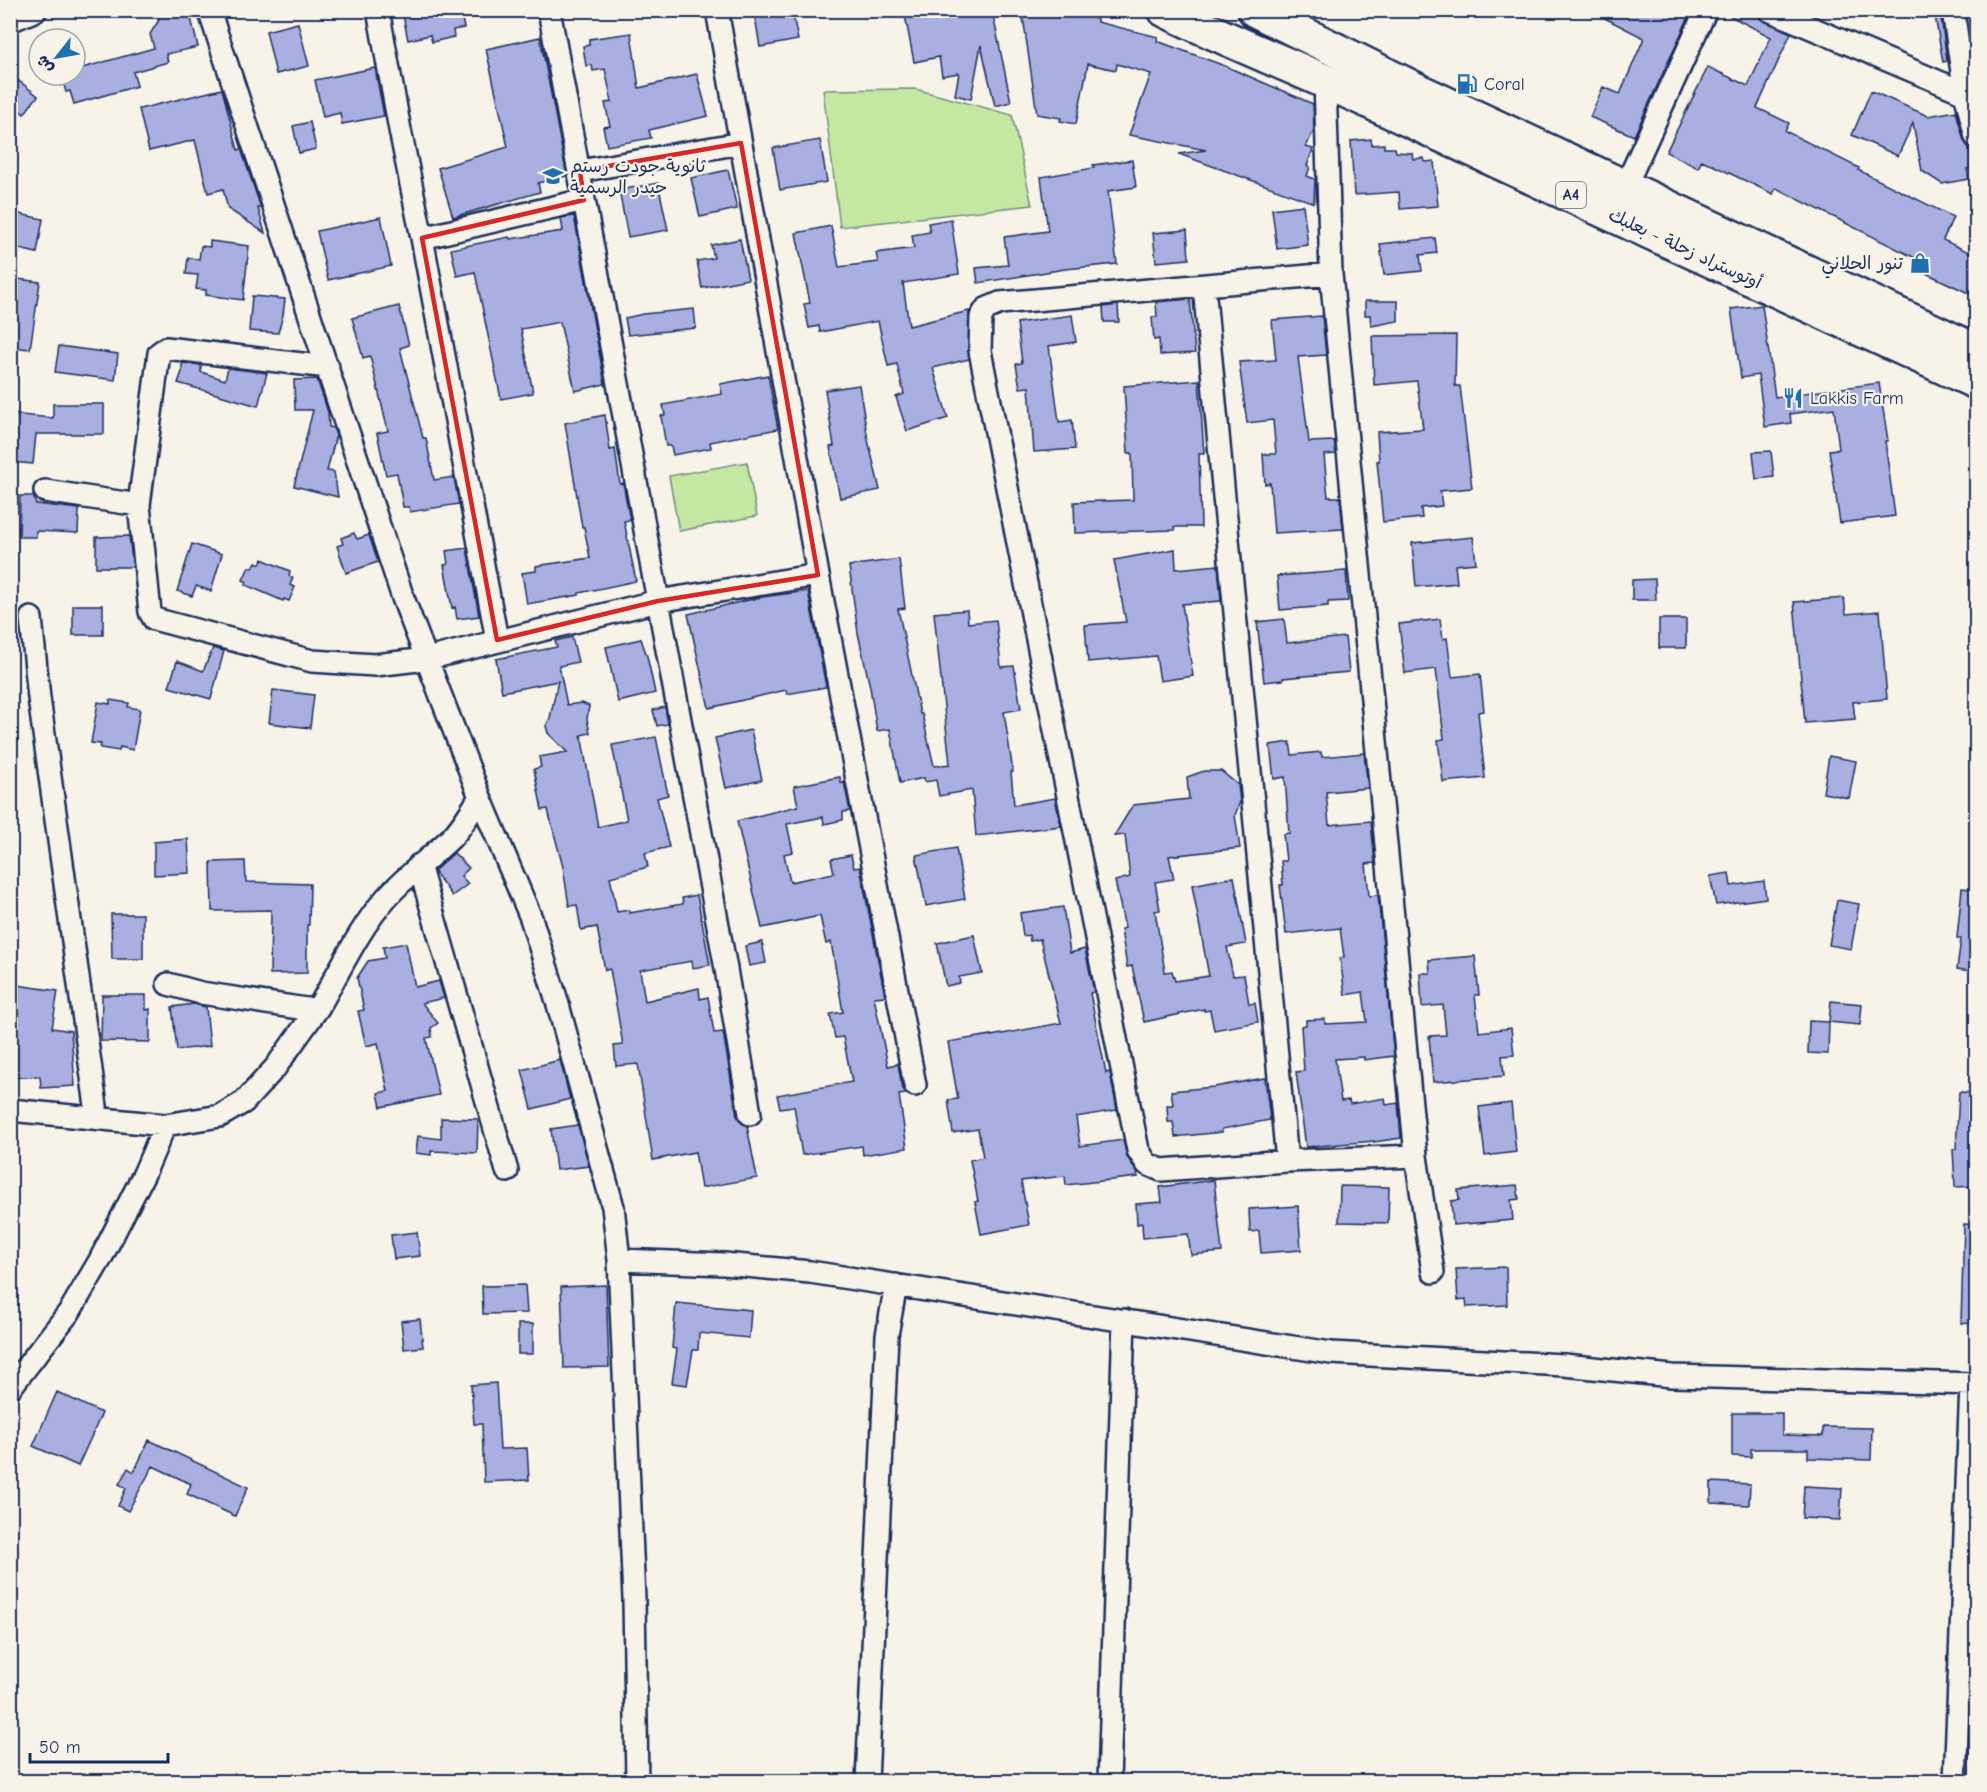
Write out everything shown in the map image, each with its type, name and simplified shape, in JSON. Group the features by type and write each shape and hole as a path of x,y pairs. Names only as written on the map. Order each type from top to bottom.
{"highway":[{"name":"أوتوستراد زحلة - بعلبك","path":"1165,10 1252,51 1325,81 1977,382"},
{"name":"أوتوستراد زحلة - بعلبك","path":"1266,13 1432,97 1977,351"}],"street":[{"path":"10,21 36,10"},
{"path":"209,10 328,367 388,556 480,797 531,918 557,1001 613,1207 618,1260 634,1599 637,1782"},
{"path":"378,10 497,640"},
{"path":"549,10 726,969 750,1114"},
{"path":"717,10 818,575 915,1085"},
{"path":"1625,187 1706,10"},
{"path":"1769,10 1965,93"},
{"path":"1953,10 1965,93 1977,137"},
{"path":"1252,51 1267,33 1266,13"},
{"path":"1325,81 1331,274 1416,1156 1433,1272"},
{"path":"580,171 741,143"},
{"path":"422,238 584,200"},
{"path":"1331,274 1000,303 986,309 981,318 980,351 1138,1150 1147,1164 1161,1170 1287,1161 1416,1156"},
{"path":"1204,286 1287,1161"},
{"path":"328,367 166,348 161,350 139,505 150,612 154,619 312,661 375,665 427,658 658,601 818,575"},
{"path":"45,491 139,505"},
{"path":"31,618 39,698 96,1118"},
{"path":"10,1110 165,1125 220,1116 244,1102 276,1068 318,1008 349,956 356,939 384,901 419,865 451,838 480,797"},
{"path":"419,865 507,1172"},
{"path":"168,984 201,993 306,1009 318,1008"},
{"path":"10,1388 70,1311 100,1260 144,1174 165,1125"},
{"path":"618,1260 724,1264 810,1272 1331,1353 1564,1365 1672,1376 1974,1384 1955,1782"},
{"path":"867,1782 887,1335 896,1285"},
{"path":"1109,1782 1125,1320"}],"highlighted area":[{"path":"741,143 818,575 658,601 497,640 422,238 584,200 580,171"}],"green space":[{"path":"915,89 1012,115 1032,205 840,227 823,90"},
{"path":"747,462 757,516 679,531 669,476"}],"building":[{"path":"157,10 189,10 198,47 166,54 168,62 133,72 137,86 74,104 70,91 66,92 65,87 87,87 87,67 154,48 150,34 159,20"},
{"path":"402,10 460,10 464,28 453,30 454,37 432,42 430,35 408,40"},
{"path":"754,10 792,10 798,40 760,47"},
{"path":"904,10 992,10 1011,102 995,106 981,45 971,99 955,95 959,73 942,76 939,57 914,62"},
{"path":"1022,10 1055,10 1097,19 1097,22 1158,37 1157,41 1225,66 1313,104 1314,130 1306,147 1313,149 1307,166 1310,167 1307,176 1315,179 1314,203 1179,154 1206,150 1129,135 1151,74 1117,64 1116,70 1088,64 1076,124 1060,121 1061,118 1037,114"},
{"path":"1589,10 1692,10 1634,136 1590,117 1603,87 1620,94 1644,38"},
{"path":"1719,10 1751,10 1764,21 1791,33 1757,108 1789,123 1785,131 1953,217 1943,240 1977,256 1977,297 1926,273 1929,265 1776,188 1773,194 1702,160 1698,168 1666,152 1708,67 1748,86 1771,37"},
{"path":"1934,10 1940,10 1947,61 1943,62"},
{"path":"298,23 309,66 276,74 266,31"},
{"path":"631,33 639,88 697,74 708,116 649,130 651,138 607,146 603,127 610,126 605,103 612,102 605,69 593,71 592,65 586,66 583,46 589,45 589,39"},
{"path":"540,37 567,176 538,183 540,192 453,217 438,168 508,147 486,49"},
{"path":"375,68 384,116 342,124 340,113 323,117 315,80"},
{"path":"10,74 38,96 24,114 10,103"},
{"path":"222,89 238,150 241,149 261,208 258,208 265,233 228,209 223,189 208,193 195,140 149,151 139,109"},
{"path":"1871,91 1928,116 1956,111 1964,141 1971,148 1974,168 1967,169 1969,179 1942,184 1922,171 1913,123 1898,156 1852,135"},
{"path":"310,122 316,149 299,153 293,126"},
{"path":"1371,139 1372,145 1384,144 1384,148 1395,148 1396,152 1412,153 1413,159 1424,158 1425,162 1434,161 1438,206 1400,209 1399,192 1354,195 1351,141"},
{"path":"820,140 827,182 780,190 773,148"},
{"path":"1132,160 1136,187 1108,191 1117,264 1065,269 978,283 976,268 1008,265 1004,237 1048,231 1041,177 1094,168 1093,165"},
{"path":"728,170 737,209 700,217 691,178"},
{"path":"658,183 668,230 628,237 619,190"},
{"path":"1303,205 1308,245 1277,249 1272,209"},
{"path":"10,212 43,219 37,253 10,247"},
{"path":"574,216 605,384 575,391 560,322 521,329 533,393 501,399 475,272 457,276 451,249 509,237 510,239 563,231 561,218"},
{"path":"381,217 391,266 328,280 317,231"},
{"path":"951,219 959,274 903,283 909,326 969,311 969,359 933,368 948,418 907,431 896,397 904,394 897,364 888,366 878,321 820,332 819,326 809,328 804,304 810,303 796,233 831,226 839,267 878,262 876,253 914,248 912,235 930,232 928,223"},
{"path":"1187,230 1189,259 1156,262 1153,233"},
{"path":"1435,238 1437,253 1420,255 1422,271 1384,275 1380,244"},
{"path":"740,239 748,279 702,288 697,261 714,258 711,245"},
{"path":"210,241 249,246 243,300 206,295 206,290 196,289 198,275 186,274 188,258 199,259 201,246 210,247"},
{"path":"10,278 40,282 30,349 10,347"},
{"path":"252,296 285,299 278,333 249,331"},
{"path":"1190,299 1195,353 1160,355 1159,339 1154,340 1152,317 1157,317 1156,302"},
{"path":"1365,301 1398,301 1398,321 1371,326 1370,315 1365,315"},
{"path":"1118,305 1119,322 1104,322 1103,307"},
{"path":"1762,305 1775,397 1879,383 1888,441 1885,441 1895,516 1840,523 1829,450 1839,449 1834,408 1790,414 1791,423 1765,427 1758,375 1741,378 1731,309"},
{"path":"399,306 409,345 400,348 423,438 426,438 434,480 454,477 459,504 410,512 409,507 403,507 397,473 386,475 377,433 388,431 370,356 363,358 352,318"},
{"path":"694,309 696,328 628,335 625,318"},
{"path":"1072,315 1076,342 1049,346 1059,422 1072,420 1075,449 1034,452 1029,387 1020,388 1016,364 1022,363 1017,323"},
{"path":"1322,316 1326,355 1298,357 1309,442 1334,441 1336,454 1324,455 1328,497 1340,497 1343,529 1274,533 1270,483 1265,484 1263,454 1276,454 1273,420 1247,423 1239,362 1276,360 1272,320"},
{"path":"1456,335 1455,386 1460,386 1472,488 1440,491 1442,506 1421,508 1422,518 1383,522 1377,461 1379,461 1377,432 1423,429 1417,381 1374,385 1372,336"},
{"path":"59,346 118,354 115,380 55,372"},
{"path":"182,363 201,365 201,372 225,380 228,368 267,373 258,406 178,383"},
{"path":"768,375 778,429 710,442 711,448 673,455 671,446 666,446 661,416 665,415 663,405 722,394 720,384"},
{"path":"317,379 328,412 329,427 333,428 336,435 327,471 334,472 338,497 294,486 313,410 295,410 294,380"},
{"path":"1199,380 1204,454 1199,454 1201,527 1075,533 1074,502 1133,500 1132,453 1128,453 1124,386"},
{"path":"859,385 868,440 880,490 840,498 830,447 834,446 825,390"},
{"path":"53,404 104,404 104,434 36,434 33,464 10,462 10,414 53,418"},
{"path":"605,415 610,450 615,449 620,484 623,483 630,520 624,521 636,581 579,593 579,595 527,604 522,573 536,571 536,566 590,558 584,527 582,527 565,423"},
{"path":"1771,451 1774,477 1756,479 1753,452"},
{"path":"20,496 33,496 36,504 79,509 78,533 36,531 36,537 19,537"},
{"path":"354,533 357,539 369,535 378,562 346,573 337,546 343,544 341,538"},
{"path":"129,536 133,567 96,567 96,537"},
{"path":"1473,537 1476,563 1455,565 1457,583 1416,587 1412,543"},
{"path":"192,544 222,554 211,591 196,586 192,596 177,591"},
{"path":"467,548 479,616 457,619 455,607 452,608 444,565 448,564 446,551"},
{"path":"1175,549 1176,569 1218,565 1221,601 1182,604 1193,676 1160,681 1156,656 1088,662 1085,625 1126,622 1114,560"},
{"path":"262,559 290,571 289,576 293,578 290,585 295,587 289,601 284,599 283,601 246,585 247,582 243,580 249,567 253,568 256,562 260,564"},
{"path":"899,559 905,608 898,609 920,714 922,714 934,766 950,764 934,613 967,610 968,623 996,620 1001,667 1014,666 1021,709 1004,712 1013,772 1011,772 1014,805 1055,798 1061,826 976,836 972,790 939,796 936,780 925,782 924,778 900,783 890,729 877,731 858,633 849,566"},
{"path":"1346,571 1348,601 1328,602 1328,606 1280,610 1277,576"},
{"path":"1655,579 1656,600 1632,600 1632,580"},
{"path":"808,591 826,687 787,694 786,690 709,708 688,614 762,597"},
{"path":"1844,598 1846,614 1880,611 1887,699 1853,702 1855,719 1805,723 1794,602"},
{"path":"73,605 103,605 103,635 73,635"},
{"path":"1284,619 1287,643 1345,637 1349,672 1264,682 1257,622"},
{"path":"1440,619 1443,639 1447,638 1452,677 1480,674 1484,711 1478,712 1485,778 1443,782 1438,740 1444,739 1436,669 1405,673 1399,624"},
{"path":"1659,619 1686,619 1686,648 1659,648"},
{"path":"572,637 578,662 559,666 567,705 582,703 589,706 587,719 590,733 581,735 598,827 627,820 612,745 656,737 668,795 657,798 669,847 645,853 648,867 610,877 617,912 629,910 629,913 683,904 682,898 697,895 710,965 693,968 692,961 640,970 645,1001 699,988 700,999 708,997 714,1033 723,1032 737,1116 747,1126 757,1178 701,1188 695,1152 653,1160 638,1064 616,1066 614,1046 623,1045 610,969 605,970 597,927 581,930 577,905 569,906 563,867 548,809 542,810 534,769 541,767 539,757 567,752 548,733 546,726 550,718 558,681 502,692 496,659 557,647 555,641"},
{"path":"641,639 655,693 618,702 606,647"},
{"path":"213,648 224,651 211,699 169,687 177,661 203,671"},
{"path":"273,690 314,695 310,728 269,723"},
{"path":"110,700 129,703 128,707 140,709 133,750 120,747 119,751 100,748 101,744 91,743 98,702 110,704"},
{"path":"665,707 668,724 657,726 653,710"},
{"path":"751,730 762,780 726,788 715,738"},
{"path":"1290,742 1292,755 1321,752 1322,757 1364,753 1368,788 1326,792 1329,825 1371,821 1375,863 1366,864 1369,896 1378,895 1394,1056 1364,1060 1364,1057 1335,1059 1341,1101 1349,1100 1350,1104 1385,1098 1386,1105 1398,1103 1401,1138 1306,1147 1296,1072 1304,1071 1301,1026 1306,1025 1306,1020 1325,1019 1325,1024 1367,1022 1363,992 1345,995 1340,958 1344,957 1340,928 1286,934 1280,885 1283,885 1281,861 1286,861 1283,834 1289,833 1285,777 1274,779 1270,745"},
{"path":"1829,756 1856,761 1849,798 1823,793"},
{"path":"1204,771 1221,771 1238,785 1240,802 1235,815 1240,848 1169,856 1174,879 1155,882 1160,910 1155,911 1165,972 1172,971 1175,981 1209,976 1192,885 1234,877 1246,944 1227,947 1233,976 1244,975 1249,1004 1255,1003 1258,1022 1214,1030 1210,1010 1204,1011 1204,1009 1144,1022 1132,966 1127,967 1121,929 1125,928 1115,881 1130,877 1125,835 1114,836 1133,805 1189,799 1187,777"},
{"path":"840,777 841,783 844,782 850,811 843,812 843,820 824,824 823,817 787,824 793,852 784,854 790,882 834,873 831,859 851,855 854,868 860,867 885,996 874,997 888,1066 898,1064 902,1087 906,1094 899,1095 907,1148 863,1155 862,1146 802,1155 794,1106 780,1108 777,1095 852,1082 843,1037 835,1038 830,1014 843,1012 831,942 826,944 820,916 762,928 737,821 798,806 794,786"},
{"path":"188,839 190,873 154,875 154,842"},
{"path":"956,848 965,899 926,906 916,855"},
{"path":"454,853 469,868 461,876 468,884 452,896 434,871"},
{"path":"245,861 246,882 310,884 307,973 270,974 271,910 212,911 211,862"},
{"path":"1729,873 1731,886 1764,881 1766,898 1716,905 1710,876"},
{"path":"1962,888 1977,890 1977,972 1957,969 1961,939 1957,938"},
{"path":"1837,900 1859,904 1851,949 1829,945"},
{"path":"1063,907 1070,953 1085,949 1094,992 1090,993 1106,1073 1110,1072 1117,1110 1076,1117 1080,1146 1123,1140 1127,1157 1138,1177 1066,1185 1065,1176 1021,1181 1029,1225 981,1234 975,1202 978,1201 970,1160 983,1157 978,1129 953,1133 948,1100 958,1099 948,1042 1061,1023 1040,939 1030,941 1029,935 1023,936 1020,913"},
{"path":"111,914 143,914 143,959 112,959"},
{"path":"974,935 982,973 959,977 960,983 946,986 937,943"},
{"path":"762,942 766,963 749,966 745,946"},
{"path":"406,943 415,987 439,981 444,998 422,1003 438,1023 431,1028 432,1037 426,1038 439,1095 381,1107 378,1093 388,1091 378,1043 366,1046 358,1011 364,1010 357,978 368,961 385,958 383,947"},
{"path":"1475,956 1479,995 1475,995 1479,1032 1511,1028 1514,1055 1502,1056 1504,1076 1433,1082 1429,1036 1446,1035 1443,1005 1422,1007 1420,973 1430,973 1429,960"},
{"path":"10,984 58,991 52,1028 71,1031 75,1086 41,1088 40,1076 10,1078"},
{"path":"102,995 146,995 146,1010 150,1009 150,1042 101,1041"},
{"path":"1831,1001 1862,1004 1860,1025 1829,1022"},
{"path":"194,1004 206,1007 210,1046 177,1050 172,1007"},
{"path":"1809,1021 1829,1022 1828,1054 1808,1053"},
{"path":"560,1060 570,1099 532,1109 522,1070"},
{"path":"1265,1078 1270,1120 1222,1129 1222,1132 1175,1137 1173,1122 1168,1122 1167,1105 1173,1105 1171,1091 1214,1087"},
{"path":"1959,1092 1977,1093 1977,1186 1955,1187 1953,1149 1956,1149"},
{"path":"1511,1103 1516,1152 1485,1156 1479,1107"},
{"path":"441,1118 478,1119 477,1153 431,1151 431,1155 416,1153 418,1136 441,1139"},
{"path":"578,1125 589,1166 556,1170 551,1129"},
{"path":"1214,1180 1222,1252 1191,1255 1188,1234 1143,1238 1142,1223 1137,1224 1136,1204 1162,1202 1160,1187"},
{"path":"1517,1185 1519,1199 1511,1200 1513,1220 1453,1225 1451,1201 1459,1200 1458,1190"},
{"path":"1340,1186 1389,1187 1388,1223 1339,1222"},
{"path":"1298,1206 1301,1250 1261,1253 1259,1231 1250,1232 1249,1209"},
{"path":"1964,1224 1977,1225 1977,1324 1961,1323"},
{"path":"417,1232 420,1256 394,1259 391,1235"},
{"path":"1506,1267 1507,1305 1467,1307 1466,1299 1458,1300 1456,1269"},
{"path":"525,1285 527,1313 483,1314 482,1286"},
{"path":"606,1285 609,1367 564,1368 561,1287"},
{"path":"676,1303 751,1310 749,1338 699,1333 698,1350 693,1350 687,1385 672,1383 677,1349 672,1348"},
{"path":"420,1319 423,1347 404,1349 401,1321"},
{"path":"518,1324 533,1324 533,1354 518,1354"},
{"path":"496,1383 500,1449 527,1448 529,1480 484,1482 482,1424 474,1424 471,1385"},
{"path":"57,1392 102,1413 78,1466 33,1446"},
{"path":"1732,1413 1782,1413 1782,1435 1823,1436 1823,1427 1872,1428 1871,1460 1808,1458 1808,1449 1751,1449 1751,1457 1732,1456"},
{"path":"149,1440 248,1487 235,1516 187,1494 191,1484 153,1466 128,1511 118,1506 126,1488 119,1484 128,1468 134,1472"},
{"path":"1711,1482 1750,1484 1749,1505 1711,1503"},
{"path":"1804,1486 1842,1488 1840,1520 1802,1518"}],"place":[{"name":"Coral","path":"1467,84"},
{"name":"ثانوية جودت رستم حيدر الرسمية","path":"553,176"},
{"name":"تنور الحلاني","path":"1920,263"},
{"name":"Lakkis Farm","path":"1793,398"}]}
